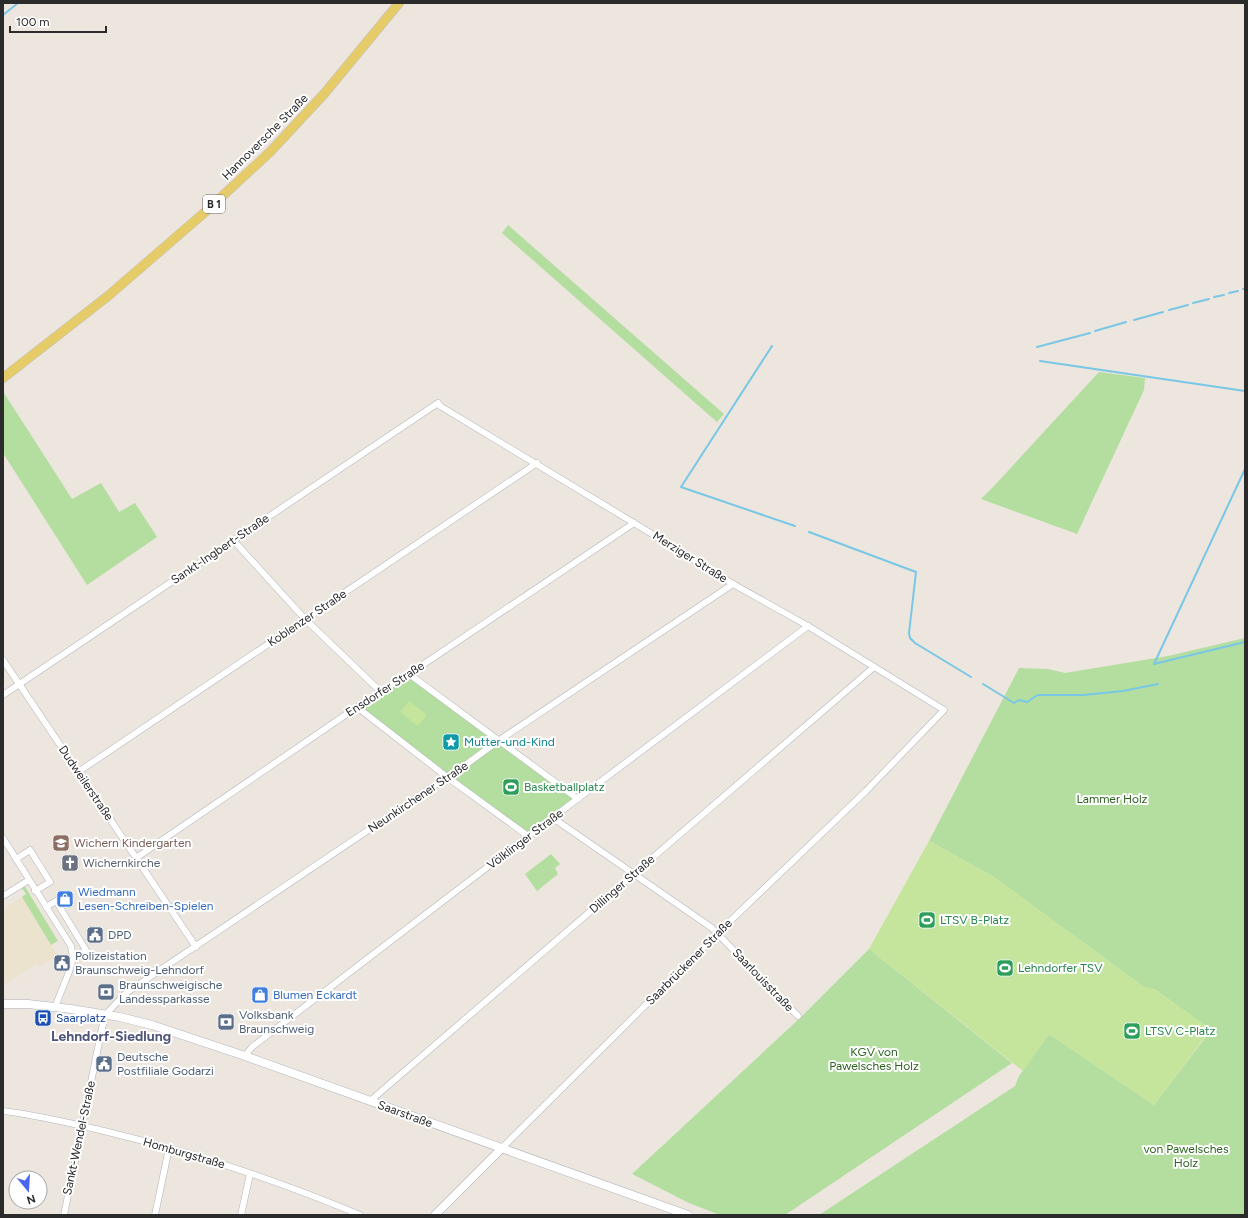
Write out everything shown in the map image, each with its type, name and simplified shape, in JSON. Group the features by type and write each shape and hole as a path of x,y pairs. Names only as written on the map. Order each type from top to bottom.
{"main road":[{"name":"Hannoversche Straße","path":"3,378 108,296 204,213 270,152 324,94 399,3"}],"street":[{"name":"Merziger Straße","path":"438,403 440,406 733,584 808,626 944,710"},
{"name":"Sankt-Ingbert-Straße","path":"3,695 438,403"},
{"name":"Koblenzer Straße","path":"78,772 536,463"},
{"name":"Ensdorfer Straße","path":"136,858 357,707 409,674 634,523"},
{"path":"233,540 305,619 381,692"},
{"name":"Neunkirchener Straße","path":"106,1014 126,993 733,584"},
{"name":"Völklinger Straße","path":"245,1056 252,1046 528,836 808,626"},
{"name":"Dudweilerstraße","path":"3,660 196,946"},
{"name":"Dillinger Straße","path":"370,1101 874,667"},
{"path":"409,674 578,800"},
{"path":"357,707 447,777 528,836"},
{"name":"Saarbrückener Straße","path":"435,1215 718,933 866,791 944,710"},
{"name":"Saarlouisstraße","path":"553,818 712,928 798,1016"},
{"path":"3,838 70,946 73,958 55,1007"},
{"path":"16,859 30,850 50,882 35,891"},
{"path":"3,896 29,880"},
{"path":"46,908 56,901 86,950 73,958"},
{"path":"3,1004 55,1007 106,1014"},
{"name":"Saarstraße","path":"106,1014 152,1024 245,1056 688,1215"},
{"name":"Sankt-Wendel-Straße","path":"64,1215 106,1014"},
{"name":"Homburgstraße","path":"3,1111 22,1113 82,1126 208,1159 360,1215"},
{"path":"155,1215 169,1148"},
{"path":"241,1215 250,1174"}],"shaded area":[{"path":"22,897 58,956 39,967 37,964 3,985 3,908"}],"green space":[{"path":"508,225 724,414 717,422 502,233"},
{"path":"1099,372 1145,378 1144,390 1077,534 981,499 994,486"},
{"path":"4,393 72,499 101,483 119,512 135,503 157,537 87,585 3,453"},
{"path":"1245,638 1245,1215 819,1215 1015,1086 1019,1076 1049,1034 1154,1105 1211,1030 1156,990 1144,987 994,877 929,841 1019,668 1048,669 1065,673 1168,656"},
{"path":"409,674 578,799 528,836 357,707"},
{"path":"409,701 427,715 418,726 400,712"},
{"name":"Basketballplatz","path":"510,778 521,786 512,796 502,788"},
{"name":"Lehndorfer TSV","path":"929,841 994,877 1144,987 1156,990 1211,1029 1154,1105 1049,1034 1023,1071 869,949"},
{"path":"551,854 560,864 555,868 558,874 537,891 525,874"},
{"path":"24,885 58,941 51,945 22,897 26,894 21,887"},
{"name":"KGV von Pawelsches Holz","path":"869,949 1012,1063 785,1215 720,1215 689,1203 632,1174 800,1018"}],"waterway":[{"path":"3,15 18,3"},
{"path":"1229,293 1238,291"},
{"path":"1214,297 1224,295"},
{"path":"1193,303 1209,299"},
{"path":"1169,310 1188,305"},
{"path":"1134,320 1163,312"},
{"path":"1095,331 1126,322"},
{"path":"1037,347 1090,333"},
{"path":"772,346 681,487 795,526"},
{"path":"1040,361 1245,391"},
{"path":"1154,664 1245,469"},
{"path":"809,532 916,572 909,633 910,638 915,643 971,677"},
{"path":"1154,664 1245,642"},
{"path":"983,684 1014,703 1019,700 1027,702 1038,695 1083,695 1123,691 1158,684"}],"place":[{"name":"Mutter-und-Kind","path":"451,742"},
{"name":"Basketballplatz","path":"511,787"},
{"name":"Wichern Kindergarten","path":"61,843"},
{"name":"Wichernkirche","path":"70,863"},
{"name":"Wiedmann Lesen-Schreiben-Spielen","path":"65,899"},
{"name":"LTSV B-Platz","path":"927,920"},
{"name":"DPD","path":"95,935"},
{"name":"Polizeistation Braunschweig-Lehndorf","path":"62,963"},
{"name":"Lehndorfer TSV","path":"1005,968"},
{"name":"Braunschweigische Landessparkasse","path":"106,992"},
{"name":"Blumen Eckardt","path":"260,995"},
{"name":"Saarplatz","path":"43,1018"},
{"name":"Volksbank Braunschweig","path":"226,1022"},
{"name":"LTSV C-Platz","path":"1132,1031"},
{"name":"Deutsche Postfiliale Godarzi","path":"104,1064"}],"district":[{"name":"Lehndorf-Siedlung","path":"111,1036"}],"park label":[{"name":"Lammer Holz","path":"1112,799"},
{"name":"von Pawelsches Holz","path":"1186,1156"}]}
